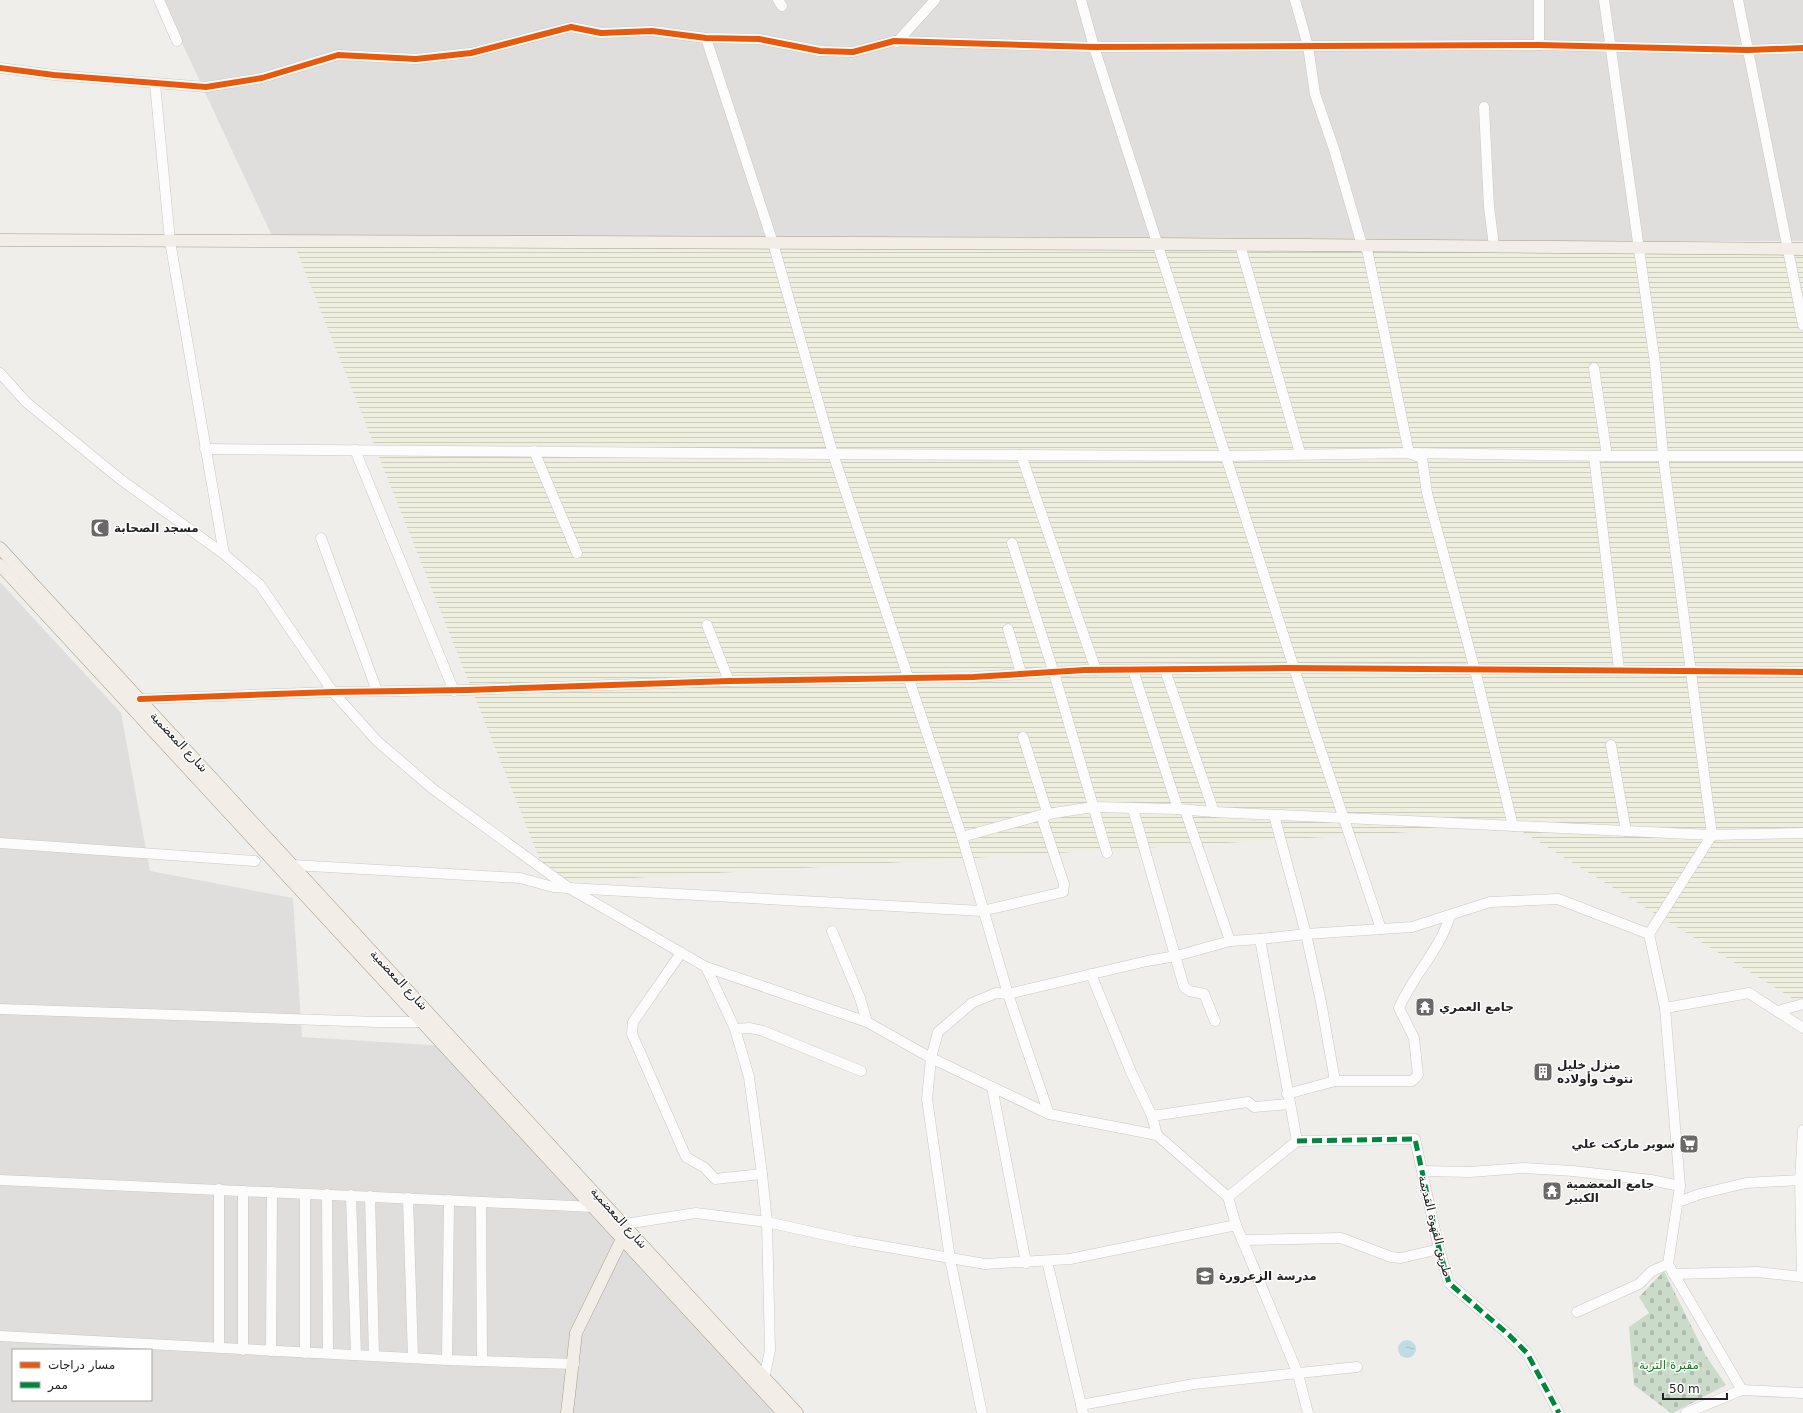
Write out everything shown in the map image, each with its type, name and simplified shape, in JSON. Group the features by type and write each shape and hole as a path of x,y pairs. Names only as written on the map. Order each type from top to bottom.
{"main road":[{"path":"0,240 1362,245 1803,249"},
{"name":"شارع المعضمية","path":"0,548 122,688 423,1022 622,1239 773,1396 797,1413"},
{"name":"شارع المعضمية","path":"0,565 122,688 140,699 625,1224 764,1379 783,1413"},
{"path":"567,1413 574,1364 576,1333 622,1239"}],"street":[{"path":"160,0 177,41"},
{"path":"897,42 935,0"},
{"path":"1081,0 1094,47 1343,817 1381,929"},
{"path":"1295,0 1308,46 1315,94 1334,149 1362,245 1367,250 1409,453"},
{"path":"1539,0 1539,46"},
{"path":"1604,0 1637,248 1655,363 1663,455 1712,835 1649,934 1665,1008 1680,1186 1668,1264 1742,1390"},
{"path":"1738,0 1803,325"},
{"path":"0,68 54,75 206,87 262,78 338,55 416,59 471,53 571,27 601,33 652,31 706,38 759,39 820,52 853,52 897,42 1094,47 1539,46 1748,50 1803,48"},
{"path":"706,38 772,243 833,454 962,837 982,911 1008,994 1049,1114"},
{"path":"155,84 170,241 224,554"},
{"path":"1484,107 1489,206 1494,246"},
{"path":"1240,245 1300,453"},
{"path":"1594,368 1607,456"},
{"path":"0,373 26,402 120,479 224,554 260,585 333,692 377,741 433,789 569,888 706,967 867,1022 932,1058 1049,1114 1157,1136 1228,1197 1236,1225 1298,1374 1308,1413"},
{"path":"205,449 1227,456 1300,453 1594,456 1803,456"},
{"path":"355,450 454,690"},
{"path":"534,451 576,553"},
{"path":"1409,453 1422,458 1427,493 1475,670 1514,826"},
{"path":"1021,455 1096,670"},
{"path":"1594,456 1618,670"},
{"path":"321,538 377,691"},
{"path":"1012,543 1054,673 1107,853"},
{"path":"707,625 729,681"},
{"path":"1008,629 1021,674"},
{"path":"140,699 729,681 908,678 1054,673 1096,670 1295,668 1803,672"},
{"path":"1133,670 1181,810 1230,941"},
{"path":"1165,670 1214,812"},
{"path":"293,865 520,878 553,887 982,911 1062,892 1064,884 1023,737"},
{"path":"1611,745 1626,831"},
{"path":"962,837 1044,815 1093,807 1343,817 1712,835 1803,833"},
{"path":"1133,809 1184,987 1190,991 1204,994 1215,1021"},
{"path":"1274,815 1306,934 1321,1002 1335,1081"},
{"path":"0,843 255,861"},
{"path":"982,1413 950,1259 927,1099 932,1058 938,1032 972,1003 996,992 1008,994 1147,961 1176,956 1230,941 1412,927 1490,902 1558,899 1649,934"},
{"path":"1152,1116 1248,1102 1254,1107 1288,1099 1335,1081 1412,1081 1416,1079 1418,1075 1414,1038 1399,1008 1406,990 1446,931 1450,915"},
{"path":"832,930 860,998 867,1022"},
{"path":"1228,1197 1297,1141 1288,1099 1260,939"},
{"path":"681,953 633,1022 632,1034 686,1157 705,1168 715,1179 762,1174"},
{"path":"706,967 734,1029 749,1077 767,1222 770,1350 764,1379"},
{"path":"1091,974 1131,1072 1152,1116 1157,1136"},
{"path":"1665,1008 1749,993 1803,1028"},
{"path":"1778,1011 1803,1004"},
{"path":"0,1009 370,1022 423,1022"},
{"path":"734,1029 750,1028 764,1031 861,1071"},
{"path":"992,1087 1026,1263"},
{"path":"1673,1274 1758,1272 1802,1276 1800,1180 1803,1130"},
{"name":"طريق القهوة القديمة","path":"1297,1141 1415,1139 1439,1249 1449,1283 1527,1353 1559,1413"},
{"path":"1422,1171 1470,1172 1523,1168 1581,1172 1651,1180 1680,1186"},
{"path":"0,1180 351,1195 594,1208"},
{"path":"1678,1202 1700,1194 1746,1183 1800,1180"},
{"path":"219,1190 219,1348"},
{"path":"243,1191 243,1350"},
{"path":"271,1351 272,1192"},
{"path":"305,1194 305,1353"},
{"path":"327,1194 328,1353"},
{"path":"351,1195 356,1355"},
{"path":"370,1196 374,1356"},
{"path":"408,1198 413,1358"},
{"path":"447,1360 449,1200"},
{"path":"481,1202 482,1361"},
{"path":"625,1224 696,1213 767,1222 853,1241 985,1264 1026,1263 1070,1259 1236,1225"},
{"path":"1242,1240 1341,1238 1391,1257 1401,1258 1439,1249"},
{"path":"1047,1261 1082,1409 1194,1384 1357,1367"},
{"path":"1576,1312 1639,1284 1652,1271 1668,1264"},
{"path":"0,1336 447,1360 574,1364"},
{"path":"1692,1412 1742,1390 1803,1393"}],"shaded area":[{"path":"162,0 1803,0 1803,241 1143,242 272,236"},
{"path":"0,582 121,713 150,871 293,898 302,1037 446,1046 776,1413 0,1413"}],"green space":[{"path":"296,249 1803,252 1803,1005 1513,826 549,883"},
{"name":"مقبرة التربة","path":"1664,1271 1706,1356 1726,1385 1673,1413 1634,1385 1629,1327 1649,1313 1639,1297"}],"water":[{"path":"1407,1340 1413,1343 1416,1349 1413,1355 1407,1358 1401,1355 1398,1349 1401,1343"}],"marked path":[{"path":"1297,1141 1415,1139 1439,1249 1449,1283 1509,1335 1527,1353 1559,1413"}],"cycle path":[{"path":"0,68 54,75 206,87 262,78 338,55 416,59 471,53 571,27 601,33 652,31 706,38 759,39 820,51 853,52 894,41 1094,47 1539,45 1748,50 1803,48"},
{"path":"140,699 729,681 973,677 1085,670 1286,668 1803,672"}],"place":[{"name":"مسجد الصحابة","path":"100,528"},
{"name":"جامع العمري","path":"1425,1007"},
{"name":"منزل خليل نتوف وأولاده","path":"1543,1072"},
{"name":"سوبر ماركت علي","path":"1689,1144"},
{"name":"جامع المعضمية الكبير","path":"1552,1191"},
{"name":"مدرسة الزعرورة","path":"1205,1276"}]}
